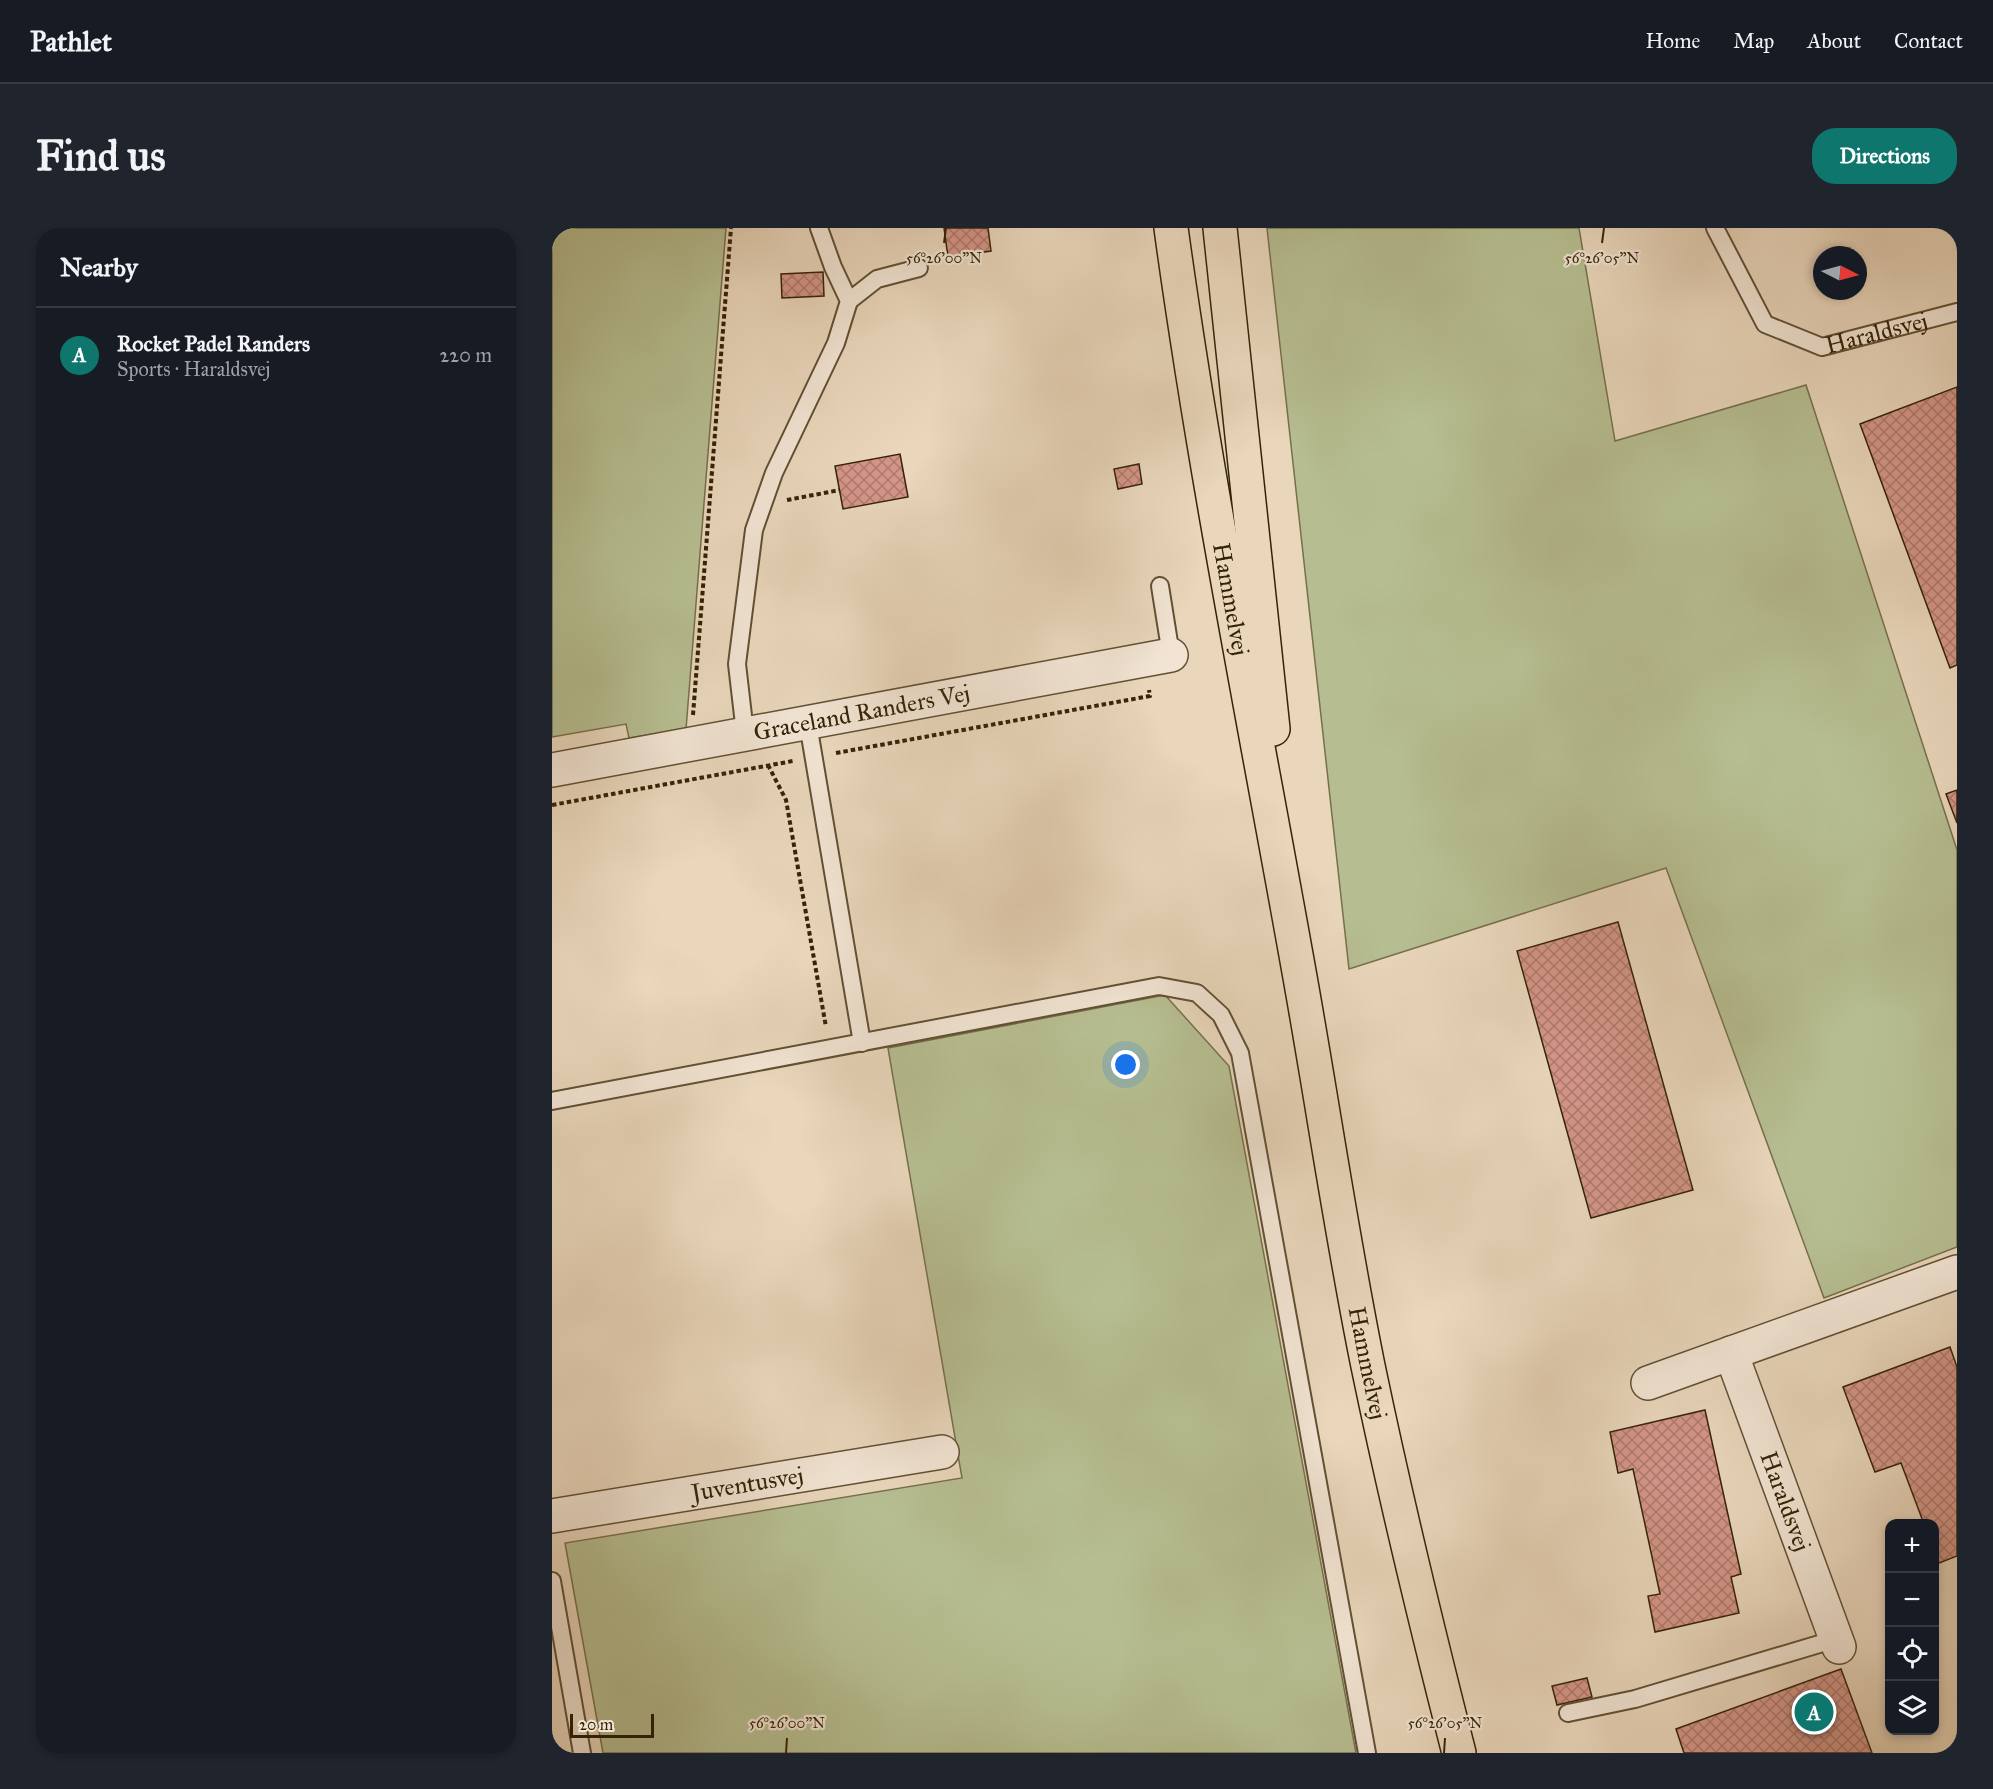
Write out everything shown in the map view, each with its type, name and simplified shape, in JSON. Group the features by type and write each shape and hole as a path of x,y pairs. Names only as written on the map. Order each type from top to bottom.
{"highway":[{"name":"Hammelvej","path":"1171,228 1233,619 1299,970 1333,1177 1368,1364 1416,1585 1460,1753"},
{"path":"1210,228 1238,407"},
{"name":"Hammelvej","path":"1220,228 1299,970"},
{"path":"1229,228 1238,407"}],"street":[{"name":"Graceland Randers Vej","path":"552,770 1157,658"},
{"path":"1648,1383 1957,1272"},
{"name":"Haraldsvej","path":"1731,1353 1838,1643"},
{"name":"Juventusvej","path":"552,1516 942,1452"}],"lane":[{"path":"819,228 833,267 849,301"},
{"name":"Haraldsvej","path":"1715,228 1765,324 1822,347 1957,312"},
{"path":"745,733 737,664 754,530 774,473 836,343 849,301 877,279 919,268"},
{"path":"1157,658 1160,586"},
{"path":"808,724 862,1043"},
{"path":"552,1101 1159,986 1197,993 1221,1015 1240,1053 1367,1753"},
{"path":"552,1581 582,1753"},
{"path":"1568,1713 1635,1699 1838,1643"}],"path":[{"path":"702,777 695,744 693,705 731,228"},
{"path":"765,499 778,502 840,490"},
{"path":"552,806 1150,696 1157,658"},
{"path":"768,765 786,800 830,1049"}],"green space":[{"path":"552,228 726,228 686,729 629,738 626,724 552,737"},
{"path":"1267,228 1579,228 1615,441 1806,385 1957,850 1957,1247 1824,1298 1666,868 1349,969"},
{"path":"1165,995 1229,1066 1356,1753 603,1753 565,1543 962,1478 888,1048"}],"building":[{"path":"944,228 988,228 991,251 948,257"},
{"path":"823,272 824,296 782,298 781,274"},
{"path":"1957,387 1957,665 1950,668 1860,424"},
{"path":"900,454 908,497 843,509 835,466"},
{"path":"1139,464 1142,484 1118,489 1114,469"},
{"path":"1957,790 1957,823 1946,794"},
{"path":"1618,922 1693,1190 1591,1218 1517,951"},
{"path":"1950,1347 1957,1367 1957,1556 1939,1563 1939,1519 1922,1519 1901,1463 1875,1472 1843,1387"},
{"path":"1705,1410 1741,1574 1731,1577 1739,1613 1655,1632 1648,1596 1660,1594 1633,1469 1618,1473 1610,1432"},
{"path":"1841,1669 1872,1753 1684,1753 1676,1729"},
{"path":"1587,1678 1592,1697 1557,1705 1552,1686"}],"place":[{"name":"Rocket Padel Randers","path":"1814,1712"}]}
